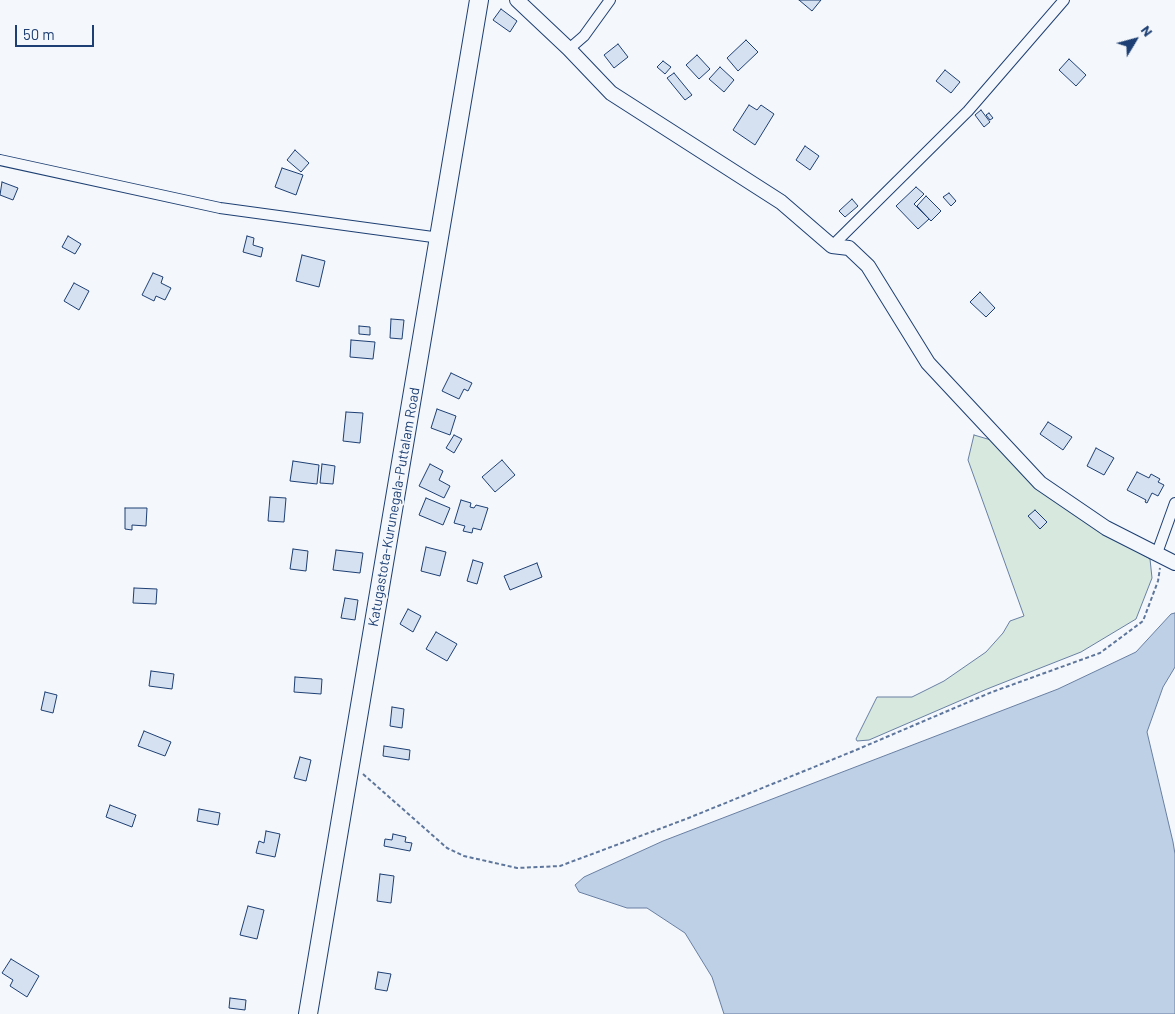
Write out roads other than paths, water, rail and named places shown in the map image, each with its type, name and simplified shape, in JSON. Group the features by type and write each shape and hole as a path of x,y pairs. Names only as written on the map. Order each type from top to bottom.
{"highway":[{"name":"Katugastota-Kurunegala-Puttalam Road","path":"308,1014 479,0"}],"street":[{"path":"517,0 569,49 611,93 781,202 832,246 849,248 868,266 928,363 1040,483 1106,528 1175,563"},
{"path":"569,49 584,36 610,0"},
{"path":"832,246 968,111 1064,0"},
{"path":"0,160 220,208 440,238"},
{"path":"1160,555 1175,503"}],"water":[{"path":"1175,613 1175,667 1163,687 1147,732 1175,854 1175,1014 724,1014 712,977 685,933 647,908 627,908 579,892 575,885 584,877 663,841 1058,689 1136,652 1171,614"}]}
